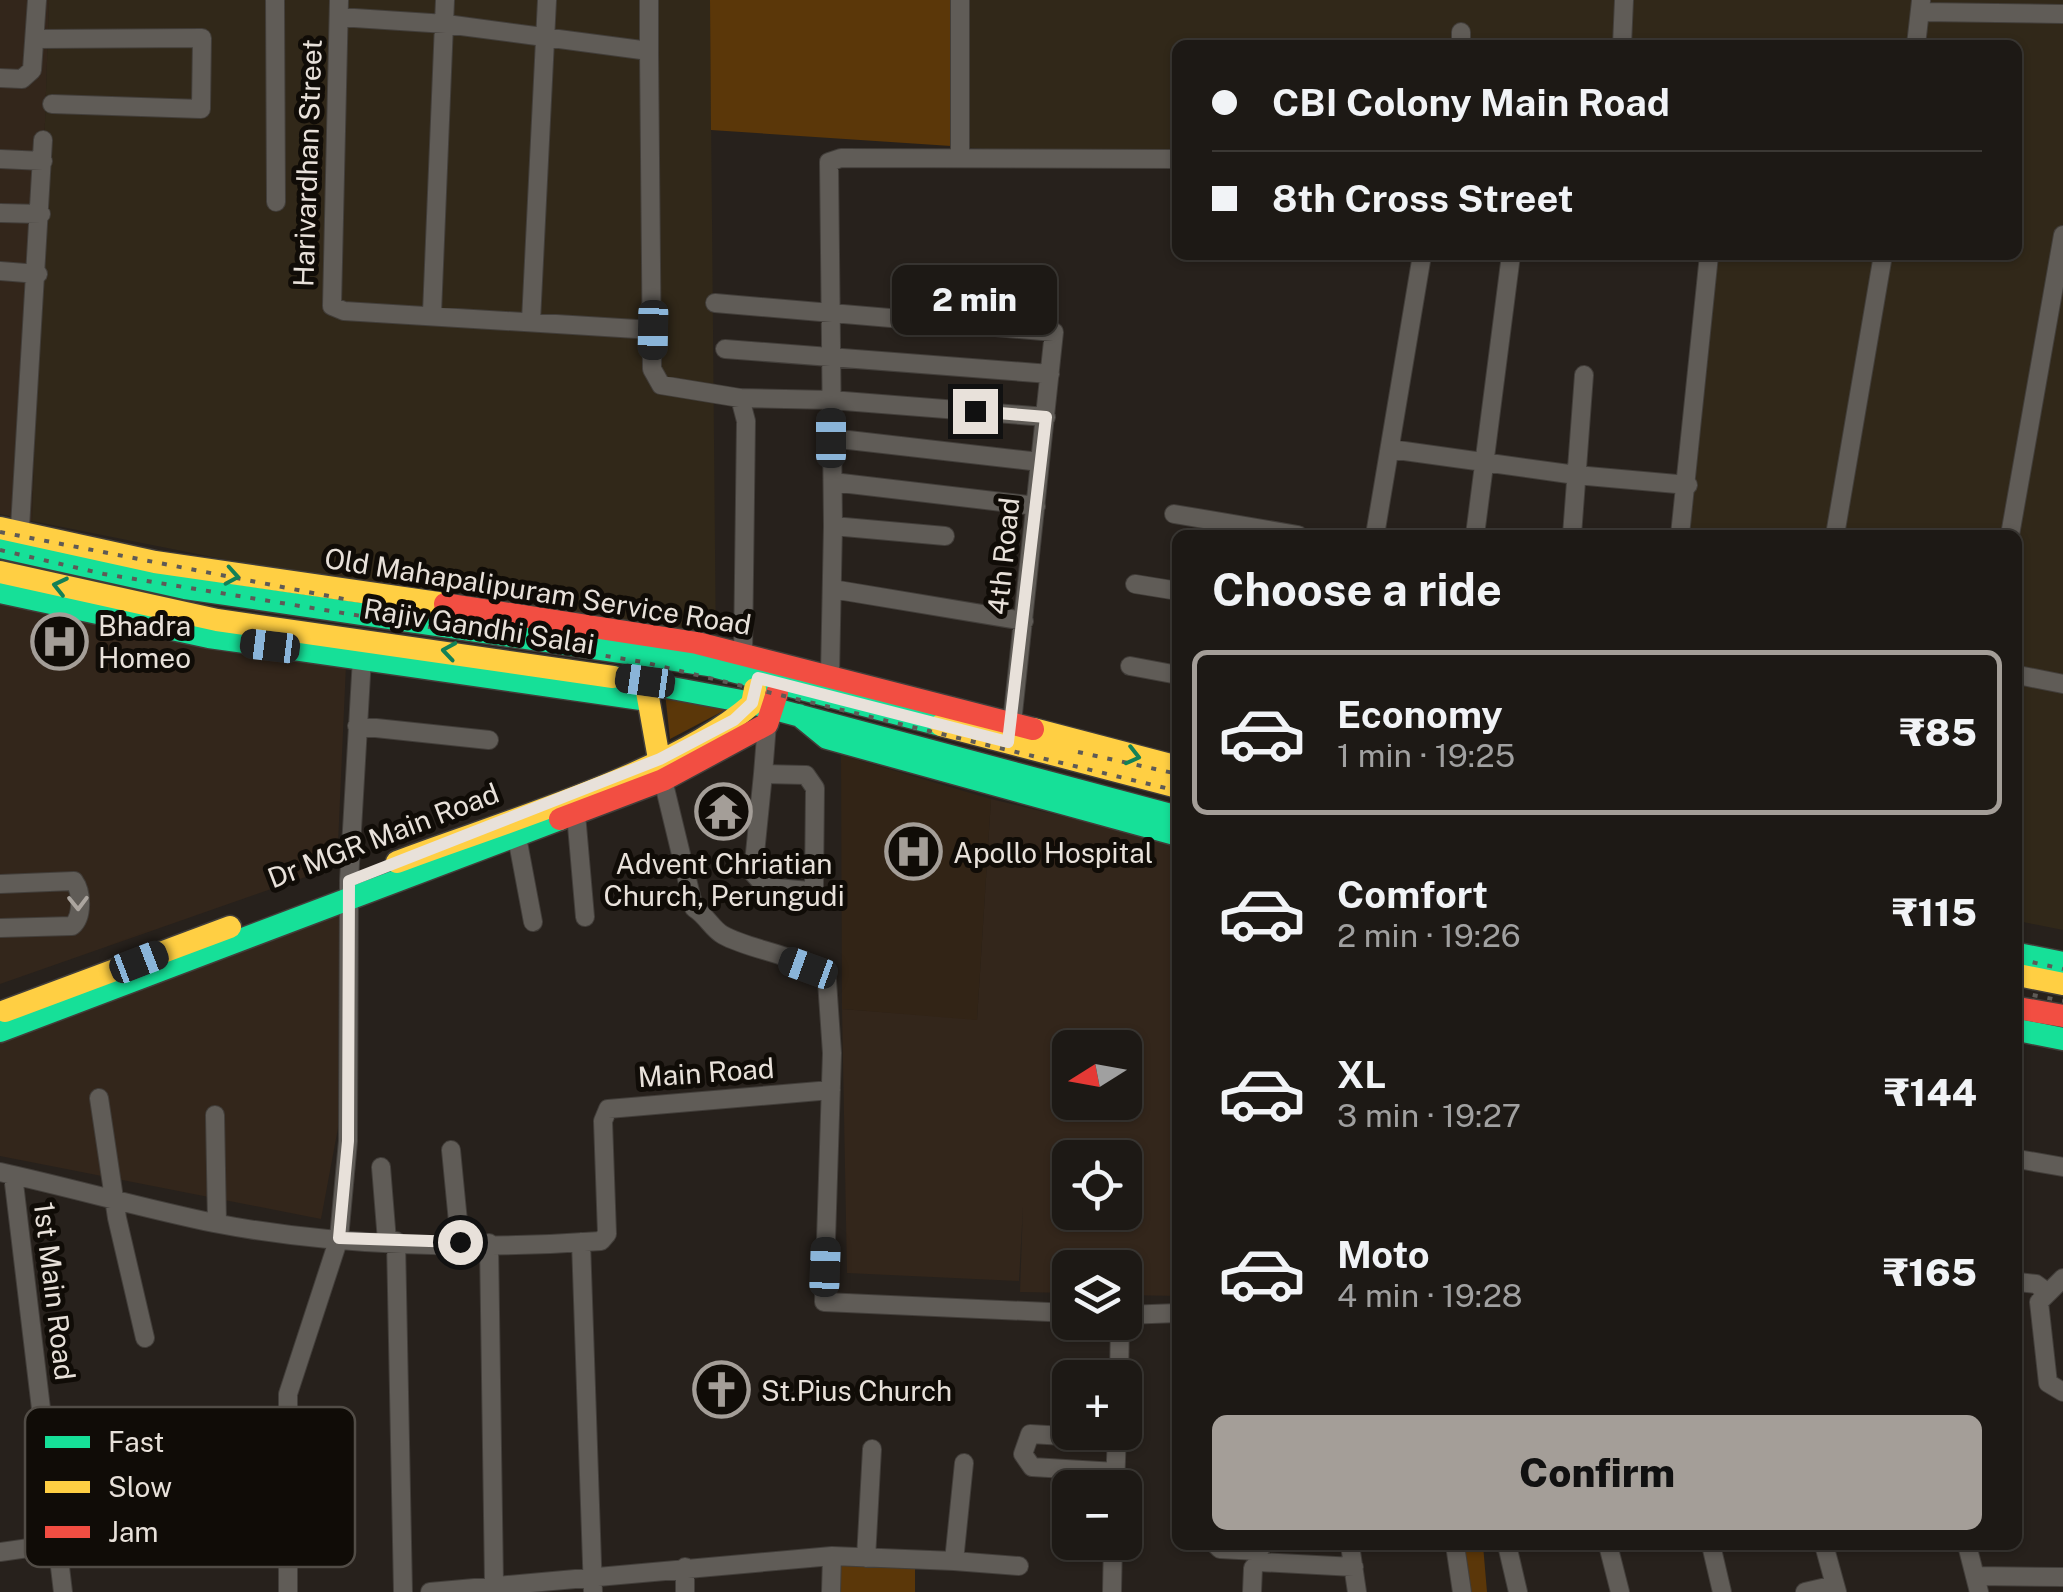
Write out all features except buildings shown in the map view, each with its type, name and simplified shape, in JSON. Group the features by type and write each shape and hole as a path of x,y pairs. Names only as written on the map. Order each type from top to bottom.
{"main road":[{"name":"Old Mahapalipuram Service Road","path":"10,540 160,565 629,630 830,675 1010,734 1172,766"},
{"name":"Rajiv Gandhi Salai","path":"10,540 186,588 454,624 709,665 1010,734 1172,785"},
{"name":"Rajiv Gandhi Salai","path":"0,572 218,620 764,712 798,714 1046,791 1172,816"},
{"path":"0,592 119,621 362,658 646,690 661,770"},
{"path":"764,712 769,680"},
{"name":"Dr MGR Main Road","path":"0,1031 178,967 349,888 576,814 661,770 734,720 764,712"},
{"name":"Dr MGR Main Road","path":"0,1013 349,888 661,770"},
{"path":"1046,791 1172,833"},
{"path":"2022,955 2063,963"},
{"path":"2022,976 2063,984"},
{"path":"2022,1009 2063,1016"},
{"path":"2022,1031 2063,1039"}],"street":[{"path":"0,78 22,79 29,74 37,0"},
{"path":"274,0 276,202"},
{"path":"432,313 445,0"},
{"path":"531,321 547,0"},
{"path":"649,0 652,370 661,385 740,398 831,400 1046,417"},
{"path":"960,0 960,156"},
{"path":"1622,40 1624,0"},
{"path":"1917,40 1921,6 2063,14"},
{"path":"339,8 648,51"},
{"name":"Harivardhan Street","path":"339,8 330,300 338,310 653,330"},
{"path":"35,40 202,38 201,110 52,104"},
{"path":"10,540 38,274 43,140"},
{"path":"830,675 833,526 828,162 841,158 960,156 1172,159"},
{"path":"0,160 42,161"},
{"path":"0,212 41,214"},
{"path":"2011,530 2063,236"},
{"path":"1376,530 1421,260"},
{"path":"1476,530 1510,260"},
{"path":"1681,530 1709,260"},
{"path":"1836,530 1882,260"},
{"path":"0,271 38,274"},
{"path":"715,303 831,312"},
{"name":"4th Road","path":"831,312 1054,332 1010,734"},
{"path":"725,350 1050,374"},
{"path":"1572,530 1584,375"},
{"path":"740,398 746,421 743,653"},
{"path":"831,438 1040,462"},
{"path":"1390,449 1576,475 1688,485"},
{"path":"832,482 1036,506"},
{"path":"1174,514 1268,530"},
{"path":"833,526 946,536"},
{"path":"1136,584 1172,590"},
{"path":"832,588 1024,621"},
{"path":"287,1407 290,1379 339,1238 348,1141 349,888 362,658"},
{"path":"1130,666 1172,675"},
{"path":"2022,676 2063,684"},
{"path":"762,774 806,775 814,788 814,886 809,892 766,887 753,873 764,712"},
{"path":"356,726 489,740"},
{"path":"661,770 694,908 708,916 718,933 808,968 827,981 831,1001 831,1090 824,1302 1052,1311"},
{"path":"576,814 586,917"},
{"path":"517,836 533,922"},
{"path":"0,884 74,881 80,894 80,916 72,926 0,928"},
{"name":"Main Road","path":"589,1242 608,1234 603,1120 608,1109 831,1090"},
{"path":"100,1098 114,1200 145,1338"},
{"path":"215,1114 218,1224"},
{"path":"451,1150 460,1242"},
{"path":"2022,1160 2063,1168"},
{"path":"382,1167 392,1241 403,1592"},
{"path":"6,1174 218,1224 392,1241 589,1242 592,1586"},
{"name":"1st Main Road","path":"6,1174 41,1407"},
{"path":"489,1243 494,1584"},
{"path":"2063,1278 2039,1302 2048,1383 2063,1392"},
{"path":"2022,1282 2036,1284 2047,1292"},
{"path":"1142,1314 1172,1314"},
{"path":"1052,1435 1030,1434 1023,1454 1032,1466 1056,1470"},
{"path":"866,1558 872,1449"},
{"path":"954,1562 964,1462"},
{"path":"0,1552 25,1548"},
{"path":"1220,1550 1259,1550"},
{"path":"1351,1550 1357,1592"},
{"path":"1456,1550 1462,1592"},
{"path":"1507,1550 1518,1592"},
{"path":"1609,1550 1620,1592"},
{"path":"1712,1550 1722,1592"},
{"path":"1805,1592 1836,1589 1825,1550"},
{"path":"1970,1550 1984,1584 2063,1577"},
{"path":"430,1592 494,1584 592,1586 685,1566 832,1556 1020,1566"},
{"path":"830,1592 832,1556"},
{"path":"1112,1592 1113,1560"},
{"path":"1252,1592 1253,1568 1259,1562 1354,1567"},
{"path":"685,1566 685,1592"},
{"name":"1st Main Road","path":"62,1567 63,1592"},
{"path":"288,1567 288,1592"}],"shaded area":[{"path":"0,0 49,0 32,521 0,514"},
{"path":"49,0 710,0 716,658 32,521"},
{"path":"710,0 951,0 951,146 711,130"},
{"path":"951,0 2063,0 2063,930 2022,922 2022,530 1674,530 1707,260 2022,260 2022,40 1172,40 1172,166 951,146"},
{"path":"0,603 346,665 337,866 0,984"},
{"path":"665,693 725,710 670,739"},
{"name":"Apollo Hospital","path":"841,755 991,799 977,1020 842,1009"},
{"path":"991,799 1172,843 1172,1296 1142,1295 1142,1250 1052,1250 1052,1293 1020,1292 1023,1206 1019,1281 847,1273 842,1009 977,1019"},
{"path":"339,915 338,1128 321,1219 0,1156 0,1037"},
{"path":"1459,1550 1483,1550 1487,1592 1465,1592"},
{"path":"838,1563 915,1565 915,1592 838,1592"}],"railway":[{"path":"0,532 344,599"},
{"path":"0,550 104,574 643,662 1172,790"},
{"path":"1078,752 1172,773"},
{"path":"2022,960 2063,969"},
{"path":"2022,993 2063,1001"}],"traffic: fast":[{"path":"0,547 185,588 709,665 941,725"},
{"path":"0,592 209,637 648,700"},
{"path":"613,677 752,703 1172,815"},
{"path":"799,715 827,738 1172,833"},
{"path":"0,1031 560,819"},
{"path":"2022,955 2063,963"},
{"path":"2022,1031 2063,1039"}],"traffic: slow":[{"path":"0,528 155,562 445,604"},
{"path":"0,572 217,620 613,677"},
{"path":"646,686 659,759"},
{"path":"397,862 583,795 677,753 752,704 755,689"},
{"path":"941,725 1172,785"},
{"path":"1033,729 1172,765"},
{"path":"5,1011 230,927"},
{"path":"2022,976 2063,984"}],"traffic: jam":[{"path":"445,604 697,643 1033,729"},
{"path":"560,819 663,780 767,724 777,693"},
{"path":"2022,1009 2063,1016"}],"place":[{"name":"Bhadra Homeo","path":"59,641"},
{"name":"Advent Chriatian Church, Perungudi","path":"724,812"},
{"name":"Apollo Hospital","path":"914,852"},
{"name":"St.Pius Church","path":"722,1390"}],"route":[{"path":"460,1242 339,1238 348,1141 349,881 660,759 734,720 752,703 758,678 1008,742 1046,417 975,411"}]}
